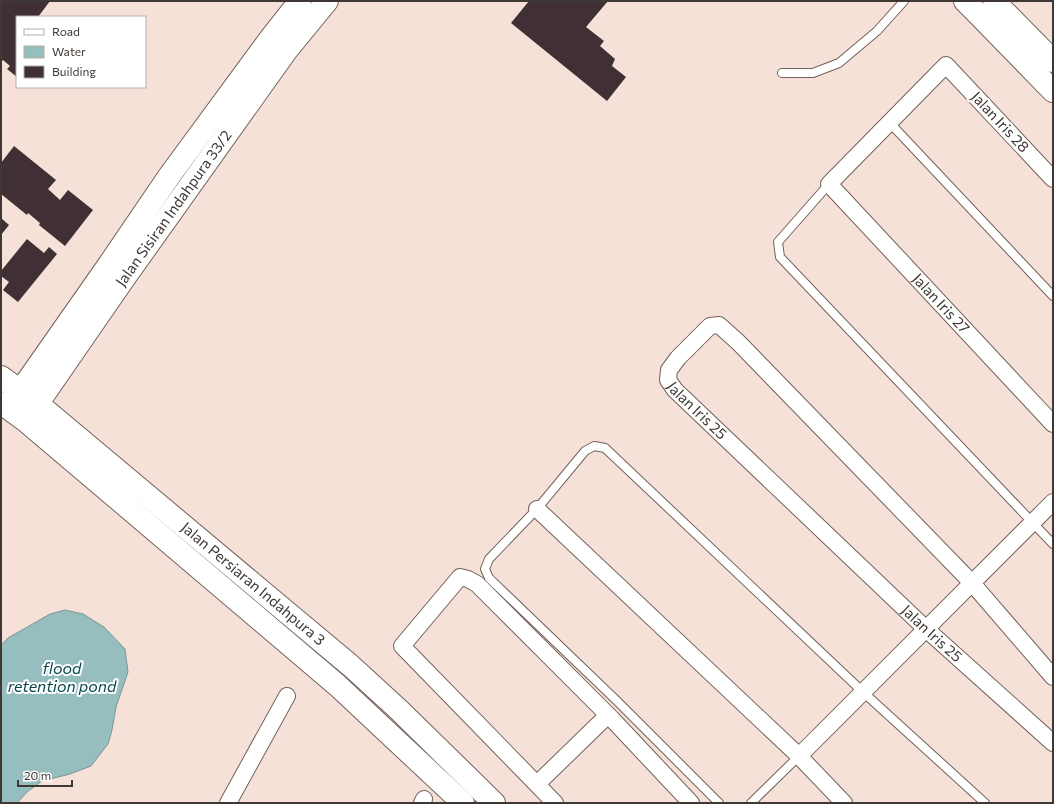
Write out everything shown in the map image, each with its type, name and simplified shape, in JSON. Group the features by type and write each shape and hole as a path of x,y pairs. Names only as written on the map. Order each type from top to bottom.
{"main road":[{"name":"Jalan Sisiran Indahpura 33/2","path":"10,401 108,266 170,176 270,39 300,1"},
{"name":"Jalan Sisiran Indahpura 33/2","path":"32,412 129,271 286,51 327,1"},
{"path":"965,1 1053,91"},
{"path":"994,1 1053,61"},
{"name":"Jalan Persiaran Indahpura 3","path":"1,377 10,401 32,412 351,666 398,709 494,803"},
{"name":"Jalan Persiaran Indahpura 3","path":"32,412 337,685 463,803"}],"street":[{"name":"Jalan Iris 28","path":"889,122 946,65 1053,179"},
{"path":"829,184 889,122"},
{"name":"Jalan Iris 27","path":"829,184 1053,424"},
{"name":"Jalan Iris 25","path":"1053,677 972,583 738,342 719,325 710,326 678,358 669,370 668,380 675,390 926,629 1053,743"},
{"path":"799,756 1053,502"},
{"path":"537,509 799,756 844,803"},
{"path":"555,803 402,646 460,577 468,578 477,584 608,715 690,803"},
{"path":"228,803 288,696"},
{"path":"536,784 608,715"}],"lane":[{"path":"782,73 813,74 839,63 877,31 904,1"},
{"path":"889,122 1053,296"},
{"path":"829,184 778,242 780,257 1053,544"},
{"path":"719,803 616,700 489,578 485,569 489,559 537,509 585,451 594,446 605,448 863,692 985,803"},
{"path":"751,803 799,756"}],"water":[{"name":"flood retention pond","path":"65,610 83,614 104,627 125,649 128,672 116,707 108,744 91,766 70,774 42,781 27,792 17,803 1,803 1,645 8,638 50,614"}],"building":[{"path":"1,1 50,1 39,16 16,16 16,76 7,69 10,66 3,60 1,62"},
{"path":"529,1 608,1 586,27 604,41 600,46 615,59 612,66 626,77 607,101 511,23"},
{"path":"14,146 56,180 48,189 60,200 68,190 93,210 65,246 39,225 40,223 28,213 27,215 1,194 1,163"},
{"path":"1,218 9,225 1,235"},
{"path":"27,239 44,253 49,247 57,254 18,302 3,290 9,282 1,276 1,271"}]}
